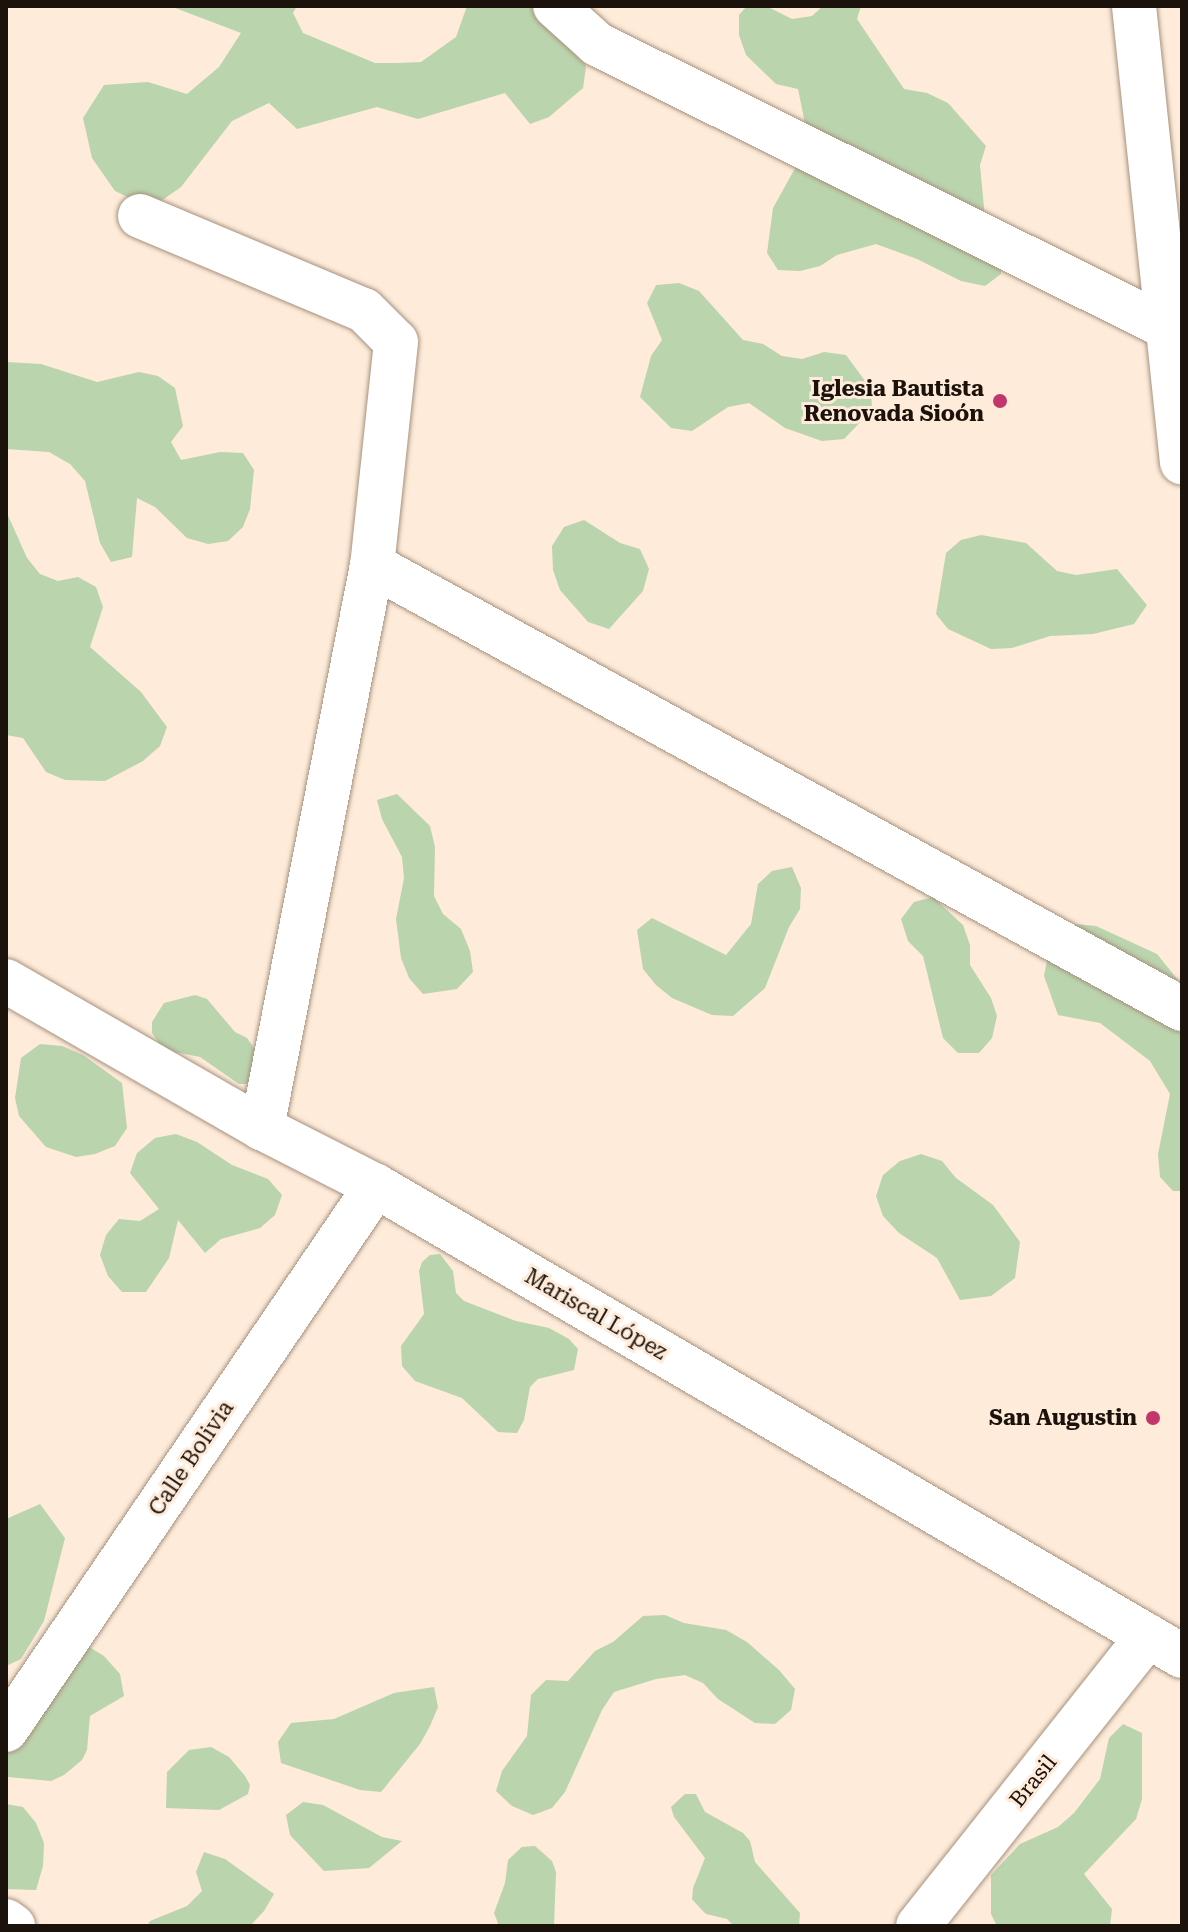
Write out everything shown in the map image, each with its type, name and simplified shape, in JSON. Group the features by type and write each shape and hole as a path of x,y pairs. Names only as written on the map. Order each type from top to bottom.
{"street":[{"path":"555,6 597,44 1166,327"},
{"path":"1134,6 1182,462"},
{"path":"140,216 364,310 396,342 372,565 262,1128"},
{"path":"372,565 1182,1009"},
{"name":"Mariscal López","path":"6,981 262,1128 376,1186 1165,1646"},
{"name":"Calle Bolivia","path":"6,1730 376,1186"},
{"name":"Brasil","path":"918,1926 1165,1646"},
{"path":"6,1921 13,1926"}],"green space":[{"path":"170,6 297,6 293,13 303,33 375,63 397,63 421,62 456,37 467,6 542,6 579,45 586,67 583,88 549,117 530,124 505,93 418,119 377,107 297,129 269,103 232,121 181,187 151,208 115,191 92,158 83,118 104,85 148,82 187,94 219,67 241,33"},
{"path":"747,6 766,6 792,19 812,16 823,6 861,6 857,19 904,89 927,93 948,103 986,146 980,165 985,218 1001,253 1001,274 985,286 961,281 917,259 876,244 837,255 820,266 800,271 778,270 767,253 773,208 803,154 807,133 798,89 776,84 746,55 739,35 739,15"},
{"path":"679,283 699,291 743,340 763,344 782,356 802,359 824,352 846,355 871,389 872,410 844,439 822,441 785,428 749,403 728,407 692,431 671,428 640,397 651,356 662,340 647,303 656,285"},
{"path":"6,362 41,364 97,382 139,372 158,376 175,388 183,426 171,442 181,460 220,452 243,453 254,470 250,509 243,527 228,541 208,544 187,538 155,507 137,498 132,557 111,562 100,543 85,481 70,464 49,452 6,449"},
{"path":"6,511 27,558 40,574 58,581 78,577 96,587 103,607 90,647 141,692 167,727 160,746 143,761 105,781 65,780 46,772 23,738 6,735"},
{"path":"584,520 620,543 640,549 649,569 643,591 609,629 588,622 560,590 553,570 552,546 564,527"},
{"path":"981,535 1026,543 1057,571 1076,575 1117,569 1147,605 1134,624 1093,634 1050,636 1012,648 991,649 948,629 936,614 946,553 961,540"},
{"path":"397,794 430,826 435,847 434,896 443,914 461,929 470,951 473,972 457,989 423,994 409,978 401,958 396,919 404,878 402,857 382,819 377,800"},
{"path":"792,867 801,888 800,909 789,927 765,988 733,1016 712,1015 672,998 643,969 637,930 652,918 726,955 751,924 758,884 772,871"},
{"path":"933,897 963,925 970,945 970,965 991,998 997,1016 992,1038 979,1053 958,1053 943,1038 923,956 908,941 901,919 914,902"},
{"path":"1075,924 1096,926 1157,954 1182,985 1182,1191 1173,1191 1160,1177 1158,1154 1170,1094 1150,1061 1100,1023 1058,1015 1044,976 1048,955 1058,937"},
{"path":"195,995 207,999 235,1032 247,1038 261,1058 249,1084 239,1084 200,1057 164,1050 152,1033 152,1022 164,1003"},
{"path":"40,1044 62,1046 83,1055 122,1083 127,1128 115,1146 76,1157 46,1147 19,1116 15,1098 21,1058"},
{"path":"176,1134 197,1142 232,1165 268,1179 282,1195 275,1215 260,1228 221,1239 205,1253 178,1220 169,1258 146,1292 122,1292 108,1276 100,1255 106,1235 119,1219 140,1221 159,1209 130,1173 137,1153 155,1138"},
{"path":"921,1154 942,1161 956,1178 993,1205 1020,1242 1015,1278 991,1296 960,1300 937,1258 899,1233 883,1216 876,1196 883,1175 900,1161"},
{"path":"440,1254 453,1271 456,1293 464,1301 516,1321 549,1328 569,1339 578,1349 574,1370 538,1379 530,1387 524,1420 517,1433 498,1432 462,1398 415,1381 402,1366 401,1346 424,1314 419,1271 422,1262 430,1255"},
{"path":"40,1504 65,1538 44,1621 21,1659 6,1666 6,1519"},
{"path":"665,1615 684,1623 726,1630 747,1642 795,1689 791,1710 775,1724 755,1723 718,1699 703,1683 685,1675 656,1679 614,1692 602,1710 565,1792 552,1808 533,1815 512,1806 496,1791 502,1771 527,1736 531,1695 546,1680 568,1681 595,1651 613,1642 643,1616"},
{"path":"86,1645 104,1656 120,1674 124,1696 90,1716 87,1750 82,1760 64,1775 51,1781 8,1777 6,1722"},
{"path":"434,1687 438,1707 430,1726 420,1744 381,1792 360,1790 281,1763 278,1742 291,1723 334,1719 394,1693"},
{"path":"1123,1724 1142,1733 1142,1799 1136,1819 1084,1874 1112,1909 1110,1926 997,1926 991,1914 991,1875 1020,1844 1058,1827 1074,1813 1100,1779 1109,1738"},
{"path":"211,1747 229,1757 245,1776 250,1785 248,1794 219,1810 166,1808 167,1772 189,1750"},
{"path":"685,1794 696,1794 705,1812 743,1833 750,1841 755,1862 800,1913 799,1926 734,1926 727,1919 706,1914 692,1899 705,1858 674,1817 671,1807"},
{"path":"303,1802 323,1805 382,1837 402,1841 369,1868 324,1871 290,1835 286,1815"},
{"path":"6,1804 23,1807 36,1823 44,1843 43,1866 36,1890 6,1889"},
{"path":"535,1846 552,1861 556,1872 554,1926 499,1926 494,1913 505,1883 508,1860 522,1847"},
{"path":"204,1852 225,1859 274,1894 264,1911 250,1926 147,1926 150,1921 187,1906 202,1891 196,1872"}],"place":[{"name":"Iglesia Bautista Renovada Sioón","path":"1000,401"},
{"name":"San Augustin","path":"1153,1418"}]}
